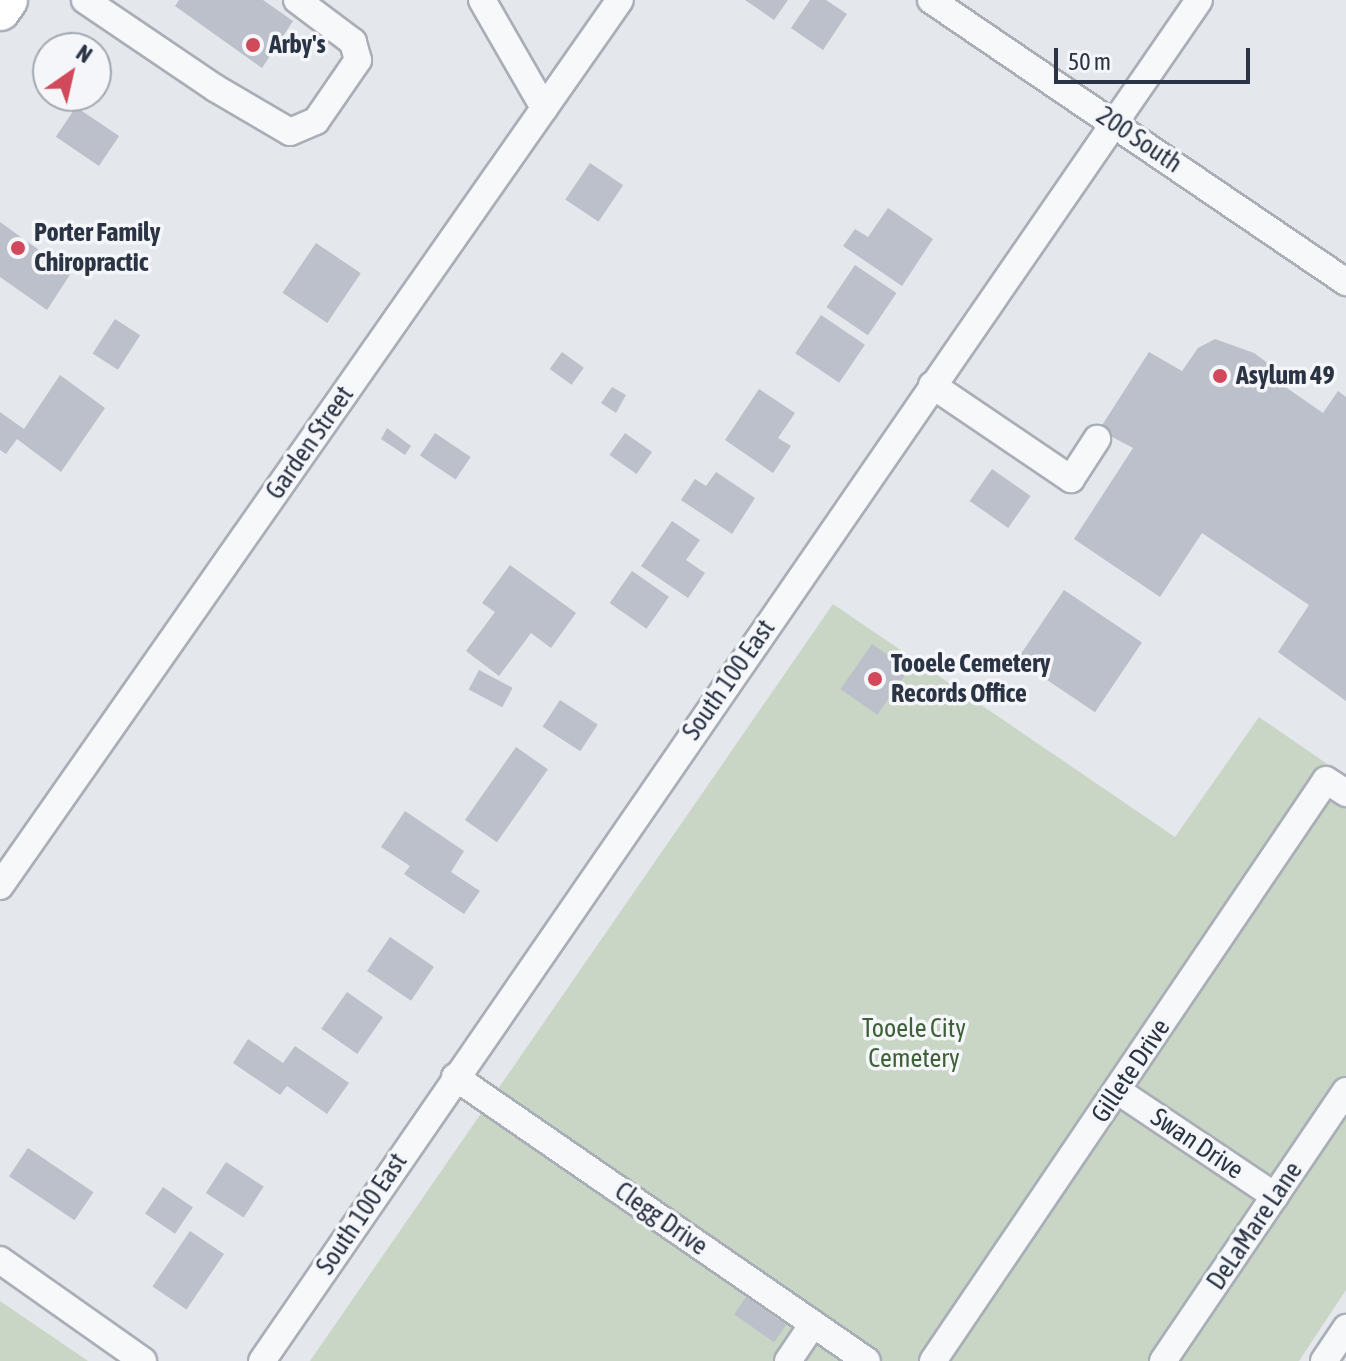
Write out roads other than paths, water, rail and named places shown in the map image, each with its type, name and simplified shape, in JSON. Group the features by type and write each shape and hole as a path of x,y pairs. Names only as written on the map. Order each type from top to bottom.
{"highway":[{"path":"0,10 7,0"}],"street":[{"path":"85,0 215,88 290,132 316,121 358,60 353,42 297,0"},
{"path":"482,0 544,108"},
{"name":"Garden Street","path":"0,886 620,0"},
{"name":"200 South","path":"931,0 1346,282"},
{"name":"South 100 East","path":"262,1361 1199,0"},
{"path":"932,385 1071,479 1097,439"},
{"name":"Gillete Drive","path":"933,1361 1118,1091 1336,787"},
{"name":"Clegg Drive","path":"455,1077 867,1361"},
{"name":"Swan Drive","path":"1118,1091 1275,1196"},
{"name":"DeLaMare Lane","path":"1163,1361 1346,1091"},
{"path":"0,1260 143,1361"},
{"path":"788,1361 813,1324"},
{"path":"1324,1361 1346,1328"}],"place":[{"name":"Arby's","path":"253,45"},
{"name":"Porter Family Chiropractic","path":"18,248"},
{"name":"Asylum 49","path":"1220,376"},
{"name":"Tooele Cemetery Records Office","path":"875,679"}],"park label":[{"name":"Tooele City Cemetery","path":"914,1044"}]}
